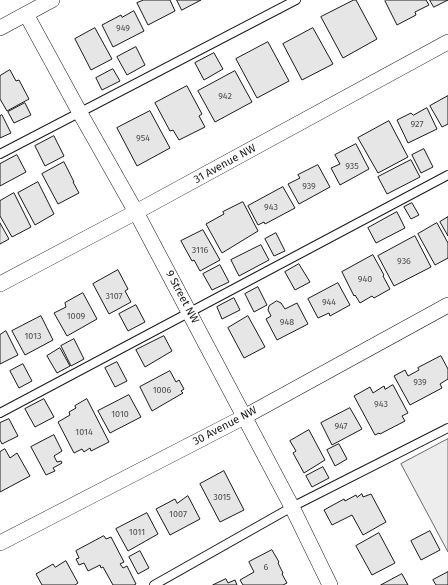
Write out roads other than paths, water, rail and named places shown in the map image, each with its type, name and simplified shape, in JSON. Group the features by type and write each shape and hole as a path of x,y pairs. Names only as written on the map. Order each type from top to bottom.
{"street":[{"path":"0,28 52,0"},
{"name":"9 Street NW","path":"26,14 136,212 190,313 292,508 330,585"},
{"name":"31 Avenue NW","path":"0,284 136,212 448,42"},
{"name":"30 Avenue NW","path":"0,543 244,416 448,305"}],"lane":[{"path":"0,154 296,0"},
{"path":"0,412 190,313 448,175"},
{"path":"154,585 292,508 448,428"}]}
